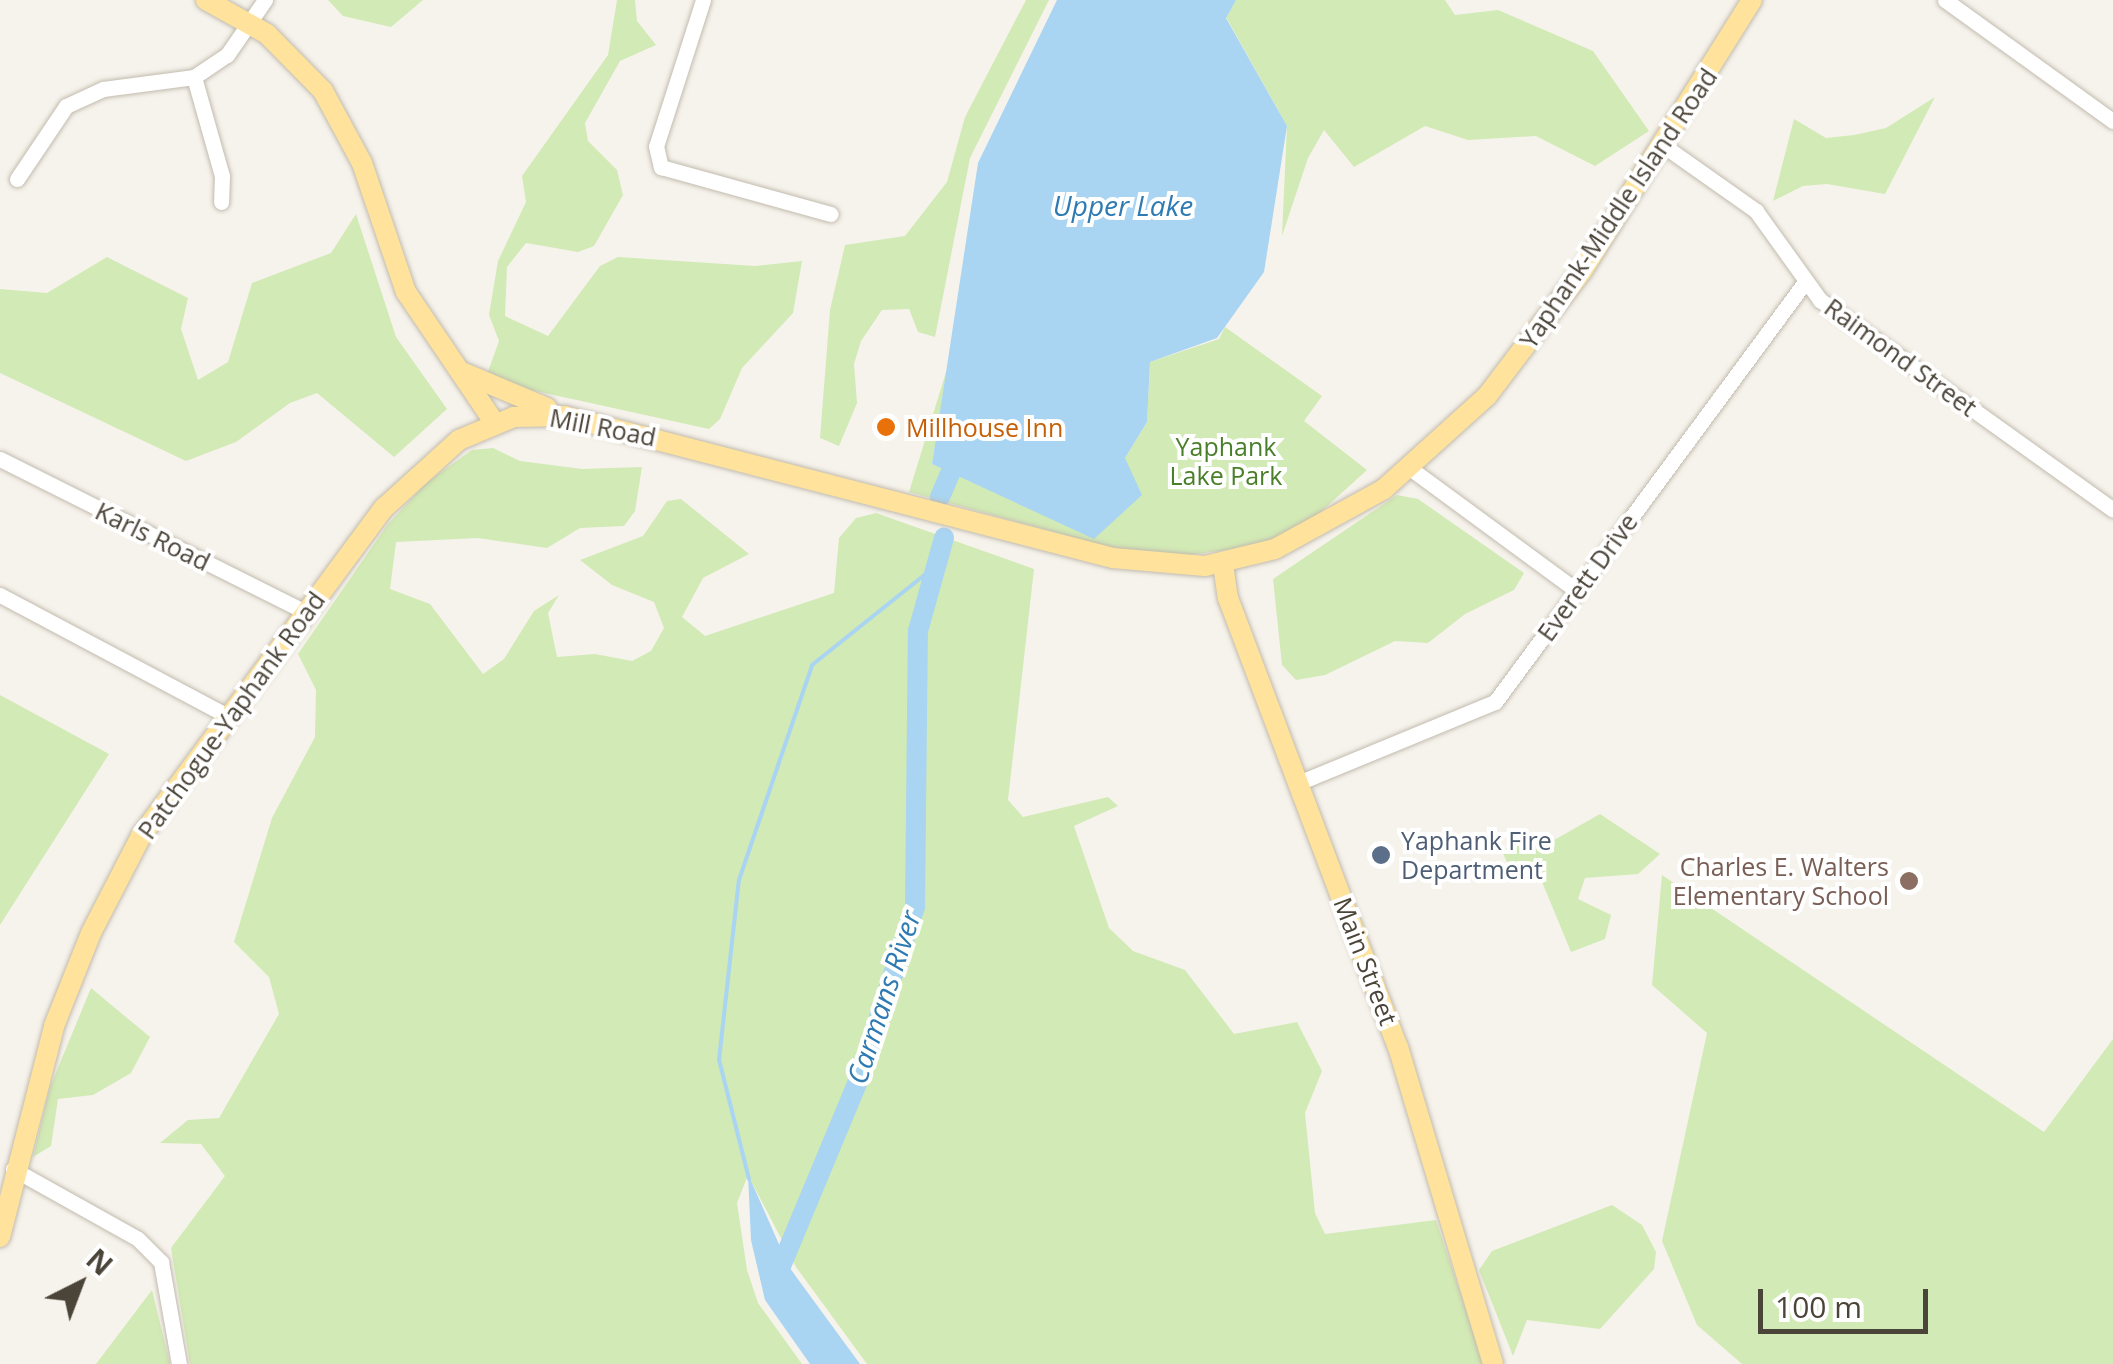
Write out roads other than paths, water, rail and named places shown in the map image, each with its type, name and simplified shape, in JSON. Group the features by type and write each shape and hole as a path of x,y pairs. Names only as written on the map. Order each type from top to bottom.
{"main road":[{"path":"206,0 251,23 304,66 335,108 362,163 406,292 450,363 494,422"},
{"name":"Yaphank-Middle Island Road","path":"1223,564 1316,532 1411,469 1506,374 1664,146 1752,0"},
{"path":"450,363 483,386 564,416"},
{"name":"Mill Road","path":"494,422 564,416 775,467 1031,541 1156,564 1223,564"},
{"name":"Patchogue-Yaphank Road","path":"0,1237 13,1169 48,1044 91,933 141,836 226,716 408,481 494,422"},
{"name":"Main Street","path":"1223,564 1228,598 1398,1047 1493,1364"}],"street":[{"path":"16,179 66,106 104,89 194,78 227,55 265,0"},
{"path":"702,0 656,146 661,167 699,182 832,214"},
{"path":"1945,0 2113,121"},
{"path":"194,78 222,176 221,202"},
{"name":"Raimond Street","path":"1664,146 1756,211 1820,300 2113,510"},
{"name":"Everett Drive","path":"1298,783 1495,702 1805,282"},
{"name":"Karls Road","path":"0,459 306,612"},
{"path":"1411,469 1577,591"},
{"path":"0,595 226,716"},
{"path":"13,1169 138,1239 162,1262 179,1364"}],"water":[{"name":"Upper Lake","path":"1057,0 1236,0 1226,18 1287,126 1264,272 1217,338 1150,362 1147,422 1125,458 1142,495 1094,539 932,464 978,163"},
{"path":"748,1174 789,1267 860,1364 810,1364 765,1300 751,1240"}],"waterway":[{"name":"Carmans River","path":"940,497 961,448"},
{"name":"Carmans River","path":"786,1280 779,1271 859,1079 915,907 918,631 944,538"},
{"path":"749,1179 719,1060 739,880 812,665 937,565"}],"place":[{"name":"Millhouse Inn","path":"886,427"},
{"name":"Yaphank Fire Department","path":"1381,855"},
{"name":"Charles E. Walters Elementary School","path":"1909,881"}],"park label":[{"name":"Yaphank Lake Park","path":"1226,462"}]}
